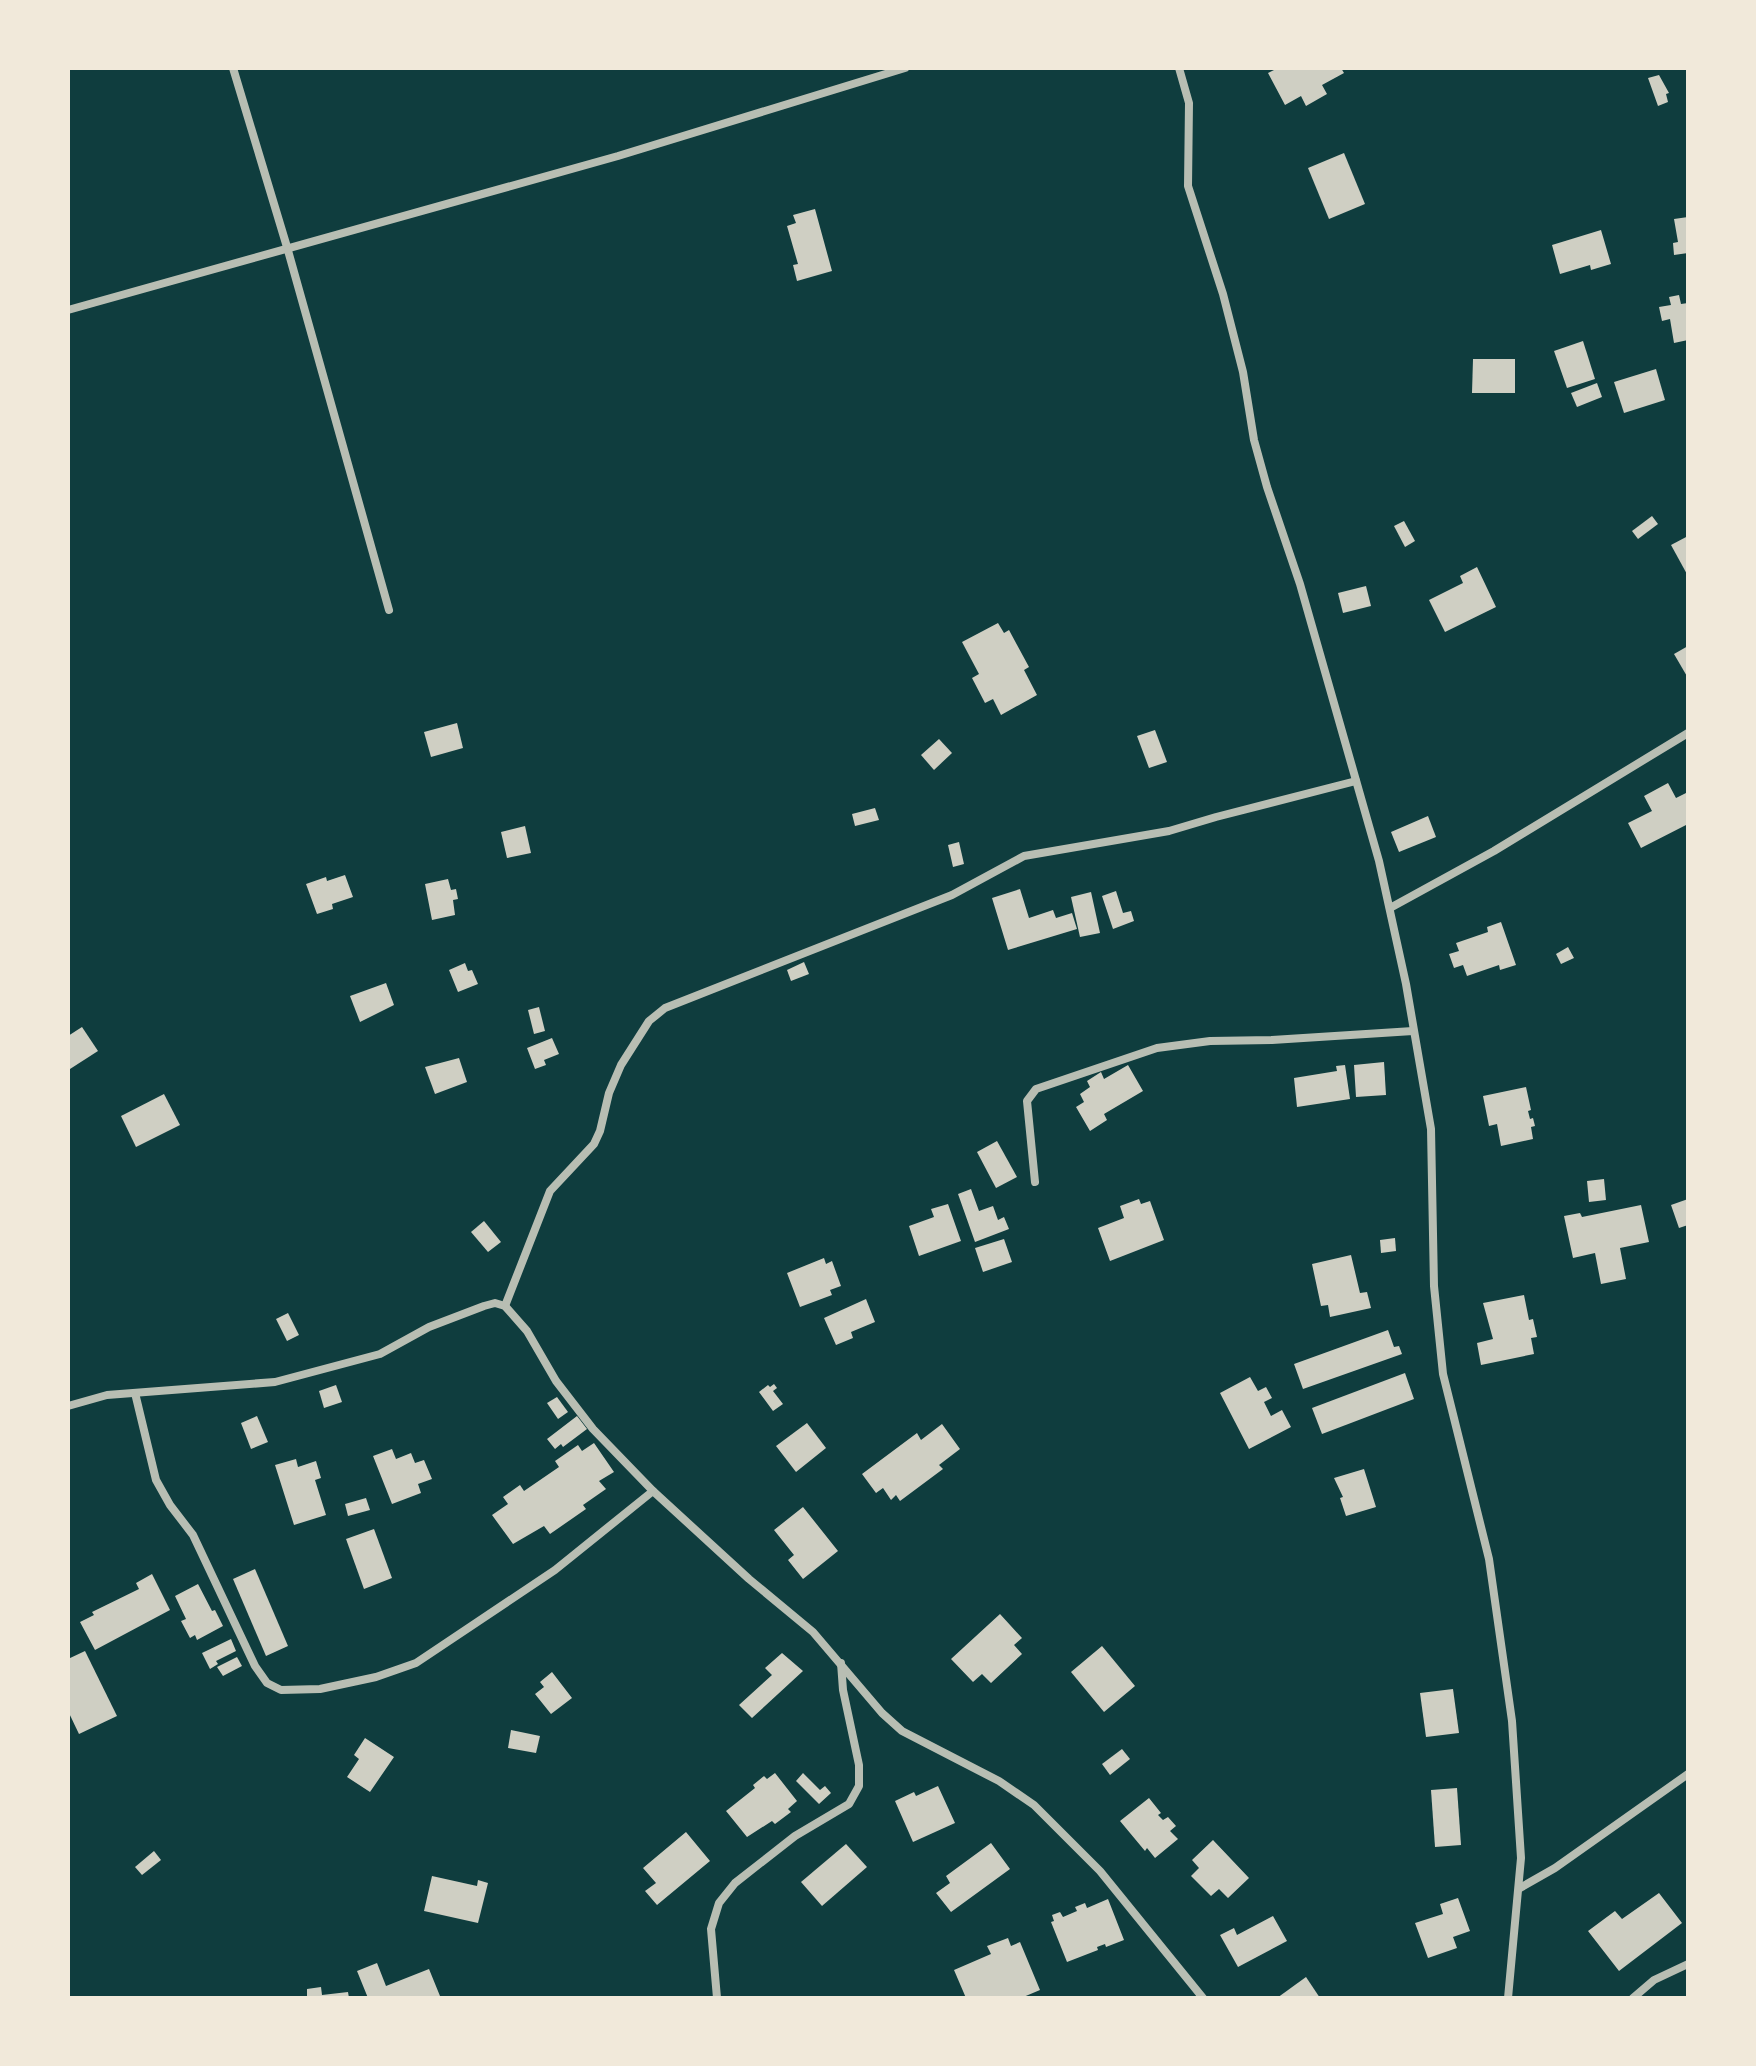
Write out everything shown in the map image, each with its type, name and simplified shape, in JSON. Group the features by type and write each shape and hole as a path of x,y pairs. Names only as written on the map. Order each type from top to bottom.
{"street":[{"path":"233,68 389,610"},
{"path":"68,310 618,156 905,68"},
{"path":"1179,68 1189,103 1188,186 1223,294 1267,487 1300,584 1379,861 1431,1129 1434,1286 1443,1374 1489,1559 1512,1721 1521,1858 1508,1998"},
{"path":"1390,908 1494,851 1688,733"},
{"path":"505,1306 550,1191 594,1144 621,1065 649,1021 665,1008 952,895 1024,856 1169,831 1356,781"},
{"path":"1035,1182 1027,1101 1036,1089 1157,1048 1210,1041 1413,1031"},
{"path":"68,1406 107,1395 275,1382 380,1354 429,1327 484,1306 495,1303 505,1306 527,1331 556,1381 593,1429 653,1491 749,1579 813,1632 882,1713 902,1731 999,1781 1034,1805 1100,1871 1203,1998"},
{"path":"135,1393 156,1480 193,1535 255,1666 267,1683 281,1690 320,1689 376,1677 416,1663 555,1570 653,1491"},
{"path":"717,1998 711,1929 719,1903 735,1883 795,1836 849,1804 859,1786 859,1765 843,1690 841,1662"},
{"path":"1520,1888 1555,1868 1688,1774"},
{"path":"1633,1998 1654,1980 1688,1964"}],"building":[{"path":"1278,68 1341,68 1344,73 1322,85 1327,94 1306,106 1301,96 1285,105 1268,73"},
{"path":"1659,75 1669,93 1666,94 1668,102 1658,106 1648,78"},
{"path":"1344,153 1365,204 1329,219 1308,168"},
{"path":"815,209 832,271 797,281 793,265 798,264 787,226 796,223 793,215"},
{"path":"1688,217 1688,253 1674,255 1673,243 1678,242 1674,219"},
{"path":"1601,230 1611,264 1591,270 1590,265 1560,274 1552,245"},
{"path":"1679,295 1681,304 1688,303 1688,340 1674,343 1670,319 1662,321 1659,307 1671,305 1669,297"},
{"path":"1583,341 1595,379 1567,388 1554,351"},
{"path":"1473,359 1515,359 1515,393 1472,393"},
{"path":"1656,369 1665,400 1624,413 1614,382"},
{"path":"1597,383 1602,397 1577,407 1571,393"},
{"path":"1652,516 1658,524 1638,539 1632,531"},
{"path":"1404,521 1415,541 1405,547 1394,526"},
{"path":"1688,536 1688,576 1671,545"},
{"path":"1477,567 1496,607 1445,632 1429,600 1463,583 1460,576"},
{"path":"1366,586 1371,606 1343,613 1338,593"},
{"path":"998,623 1004,633 1009,630 1029,667 1024,670 1037,695 1001,715 993,699 985,703 972,678 979,674 962,642"},
{"path":"1688,646 1688,678 1674,654"},
{"path":"457,723 463,748 431,757 424,732"},
{"path":"1155,730 1167,762 1149,768 1137,736"},
{"path":"939,739 952,753 934,770 921,755"},
{"path":"1668,783 1676,798 1688,792 1688,824 1641,848 1628,823 1652,811 1644,796"},
{"path":"875,808 879,820 855,826 852,814"},
{"path":"1428,816 1436,837 1399,852 1391,832"},
{"path":"525,826 531,853 507,858 501,832"},
{"path":"959,842 964,864 953,867 948,845"},
{"path":"345,875 353,897 332,904 333,909 317,914 306,884"},
{"path":"448,879 451,890 456,889 458,899 453,900 455,915 432,920 425,884"},
{"path":"1020,889 1029,918 1053,910 1056,918 1072,913 1077,929 1008,950 992,898"},
{"path":"1116,891 1123,913 1131,911 1134,921 1113,929 1102,896"},
{"path":"1091,892 1100,933 1080,937 1071,897"},
{"path":"1501,922 1516,965 1500,970 1499,965 1467,976 1463,965 1454,968 1449,954 1459,951 1456,943 1488,932 1487,927"},
{"path":"1568,947 1574,958 1561,964 1556,954"},
{"path":"804,962 809,974 791,981 787,970"},
{"path":"465,963 478,984 458,992 449,970"},
{"path":"386,983 394,1005 360,1022 350,996"},
{"path":"539,1007 545,1031 534,1034 528,1010"},
{"path":"82,1027 98,1051 70,1069 68,1036"},
{"path":"552,1038 559,1054 544,1060 546,1065 535,1069 527,1048"},
{"path":"459,1058 467,1082 435,1094 425,1067"},
{"path":"1384,1062 1386,1095 1356,1097 1354,1065"},
{"path":"1128,1065 1143,1091 1104,1114 1107,1120 1090,1131 1076,1107 1084,1102 1080,1094 1090,1087 1087,1081 1101,1072 1104,1079"},
{"path":"1345,1065 1350,1099 1297,1107 1294,1078 1337,1071 1336,1066"},
{"path":"1526,1087 1531,1110 1528,1111 1535,1126 1531,1127 1533,1139 1501,1146 1497,1124 1489,1126 1483,1096"},
{"path":"164,1094 180,1125 136,1147 121,1116"},
{"path":"997,1141 1017,1177 996,1188 977,1152"},
{"path":"1604,1179 1606,1200 1589,1202 1587,1181"},
{"path":"971,1189 979,1211 993,1206 998,1220 1004,1217 1009,1229 975,1242 958,1194"},
{"path":"1139,1199 1141,1204 1150,1201 1164,1240 1110,1261 1098,1228 1124,1218 1120,1206"},
{"path":"1688,1199 1688,1225 1679,1228 1671,1205"},
{"path":"948,1204 961,1241 919,1256 909,1226 934,1217 931,1209"},
{"path":"1641,1205 1649,1242 1620,1248 1626,1279 1601,1284 1595,1253 1573,1258 1564,1216 1580,1213 1582,1217"},
{"path":"484,1221 501,1242 488,1252 471,1232"},
{"path":"1395,1238 1396,1251 1381,1253 1380,1240"},
{"path":"1004,1239 1012,1262 983,1272 975,1248"},
{"path":"1351,1255 1360,1293 1367,1292 1371,1308 1330,1317 1328,1305 1321,1306 1312,1264"},
{"path":"824,1258 826,1264 832,1261 841,1286 830,1290 832,1295 800,1307 787,1273"},
{"path":"1524,1295 1529,1320 1533,1319 1537,1337 1531,1338 1534,1354 1481,1365 1477,1343 1493,1339 1483,1303"},
{"path":"866,1299 875,1322 851,1332 853,1338 836,1345 824,1318"},
{"path":"288,1313 299,1335 287,1341 276,1319"},
{"path":"1388,1330 1394,1347 1399,1346 1402,1354 1303,1389 1294,1364"},
{"path":"1405,1373 1414,1399 1322,1434 1312,1408"},
{"path":"1250,1377 1258,1391 1266,1387 1272,1398 1264,1402 1271,1416 1282,1410 1291,1427 1249,1449 1220,1393"},
{"path":"774,1384 777,1388 773,1391 783,1404 773,1411 759,1392"},
{"path":"336,1385 342,1402 324,1408 319,1391"},
{"path":"557,1397 568,1412 558,1419 547,1403"},
{"path":"257,1416 268,1442 251,1449 241,1423"},
{"path":"577,1416 587,1429 563,1447 561,1444 555,1449 547,1439"},
{"path":"807,1423 826,1448 796,1472 776,1446"},
{"path":"942,1424 960,1449 939,1465 943,1469 900,1501 896,1495 891,1500 883,1488 876,1493 862,1474 917,1433 921,1440"},
{"path":"594,1443 614,1472 599,1481 606,1489 583,1505 586,1509 550,1534 544,1526 513,1544 492,1515 508,1504 503,1497 520,1485 524,1491 559,1467 555,1461 578,1445 582,1451"},
{"path":"392,1449 396,1459 411,1453 415,1463 424,1460 432,1479 418,1484 421,1493 392,1504 373,1456"},
{"path":"296,1459 298,1467 316,1461 321,1478 315,1480 326,1515 294,1525 275,1465"},
{"path":"1364,1469 1376,1507 1346,1516 1340,1498 1343,1497 1334,1478"},
{"path":"366,1498 370,1510 348,1516 345,1504"},
{"path":"803,1507 838,1551 803,1579 788,1560 794,1555 774,1530"},
{"path":"374,1529 392,1578 364,1589 346,1539"},
{"path":"255,1569 288,1646 266,1656 233,1579"},
{"path":"152,1574 170,1610 95,1650 80,1622 94,1615 92,1612 139,1589 136,1583"},
{"path":"198,1584 223,1626 197,1640 195,1635 190,1638 181,1621 186,1619 175,1596"},
{"path":"1000,1614 1022,1638 1014,1645 1022,1654 991,1683 982,1674 973,1682 951,1659"},
{"path":"231,1639 236,1651 216,1661 218,1664 210,1669 202,1653"},
{"path":"1102,1646 1135,1686 1104,1712 1071,1672"},
{"path":"85,1651 117,1716 79,1734 68,1711 68,1659"},
{"path":"782,1653 803,1671 752,1718 739,1705 772,1675 765,1668"},
{"path":"237,1657 242,1666 223,1676 217,1667"},
{"path":"552,1672 572,1698 551,1714 535,1694 544,1687 540,1682"},
{"path":"1453,1689 1459,1733 1426,1737 1420,1693"},
{"path":"511,1730 540,1736 536,1753 508,1748"},
{"path":"365,1738 394,1757 370,1792 347,1777 359,1759 354,1755"},
{"path":"1122,1749 1130,1759 1110,1775 1102,1764"},
{"path":"775,1773 797,1801 788,1809 791,1812 775,1824 772,1821 747,1837 726,1811 755,1788 753,1785 764,1776 767,1779"},
{"path":"803,1773 820,1790 825,1786 831,1793 819,1804 796,1781"},
{"path":"938,1786 955,1823 913,1842 895,1801"},
{"path":"1457,1788 1461,1845 1435,1847 1431,1790"},
{"path":"1149,1798 1161,1813 1158,1815 1163,1820 1168,1817 1176,1826 1170,1831 1178,1839 1155,1858 1147,1848 1145,1851 1120,1821"},
{"path":"686,1832 710,1861 657,1905 645,1891 656,1883 643,1868"},
{"path":"1213,1840 1249,1878 1228,1898 1219,1889 1211,1896 1191,1876 1199,1868 1192,1860"},
{"path":"991,1843 1010,1869 951,1912 936,1893 950,1883 946,1876"},
{"path":"846,1844 867,1867 822,1906 801,1882"},
{"path":"154,1851 161,1860 142,1875 135,1867"},
{"path":"432,1876 477,1886 478,1880 488,1883 478,1923 424,1911"},
{"path":"1659,1893 1682,1923 1619,1971 1588,1931 1615,1911 1622,1919"},
{"path":"1458,1898 1470,1931 1453,1937 1457,1948 1428,1958 1415,1923 1443,1914 1440,1904"},
{"path":"1108,1899 1124,1940 1097,1947 1098,1950 1067,1962 1051,1922 1054,1921 1052,1915 1060,1912 1063,1917 1077,1911 1075,1907 1085,1903 1087,1908"},
{"path":"1273,1916 1287,1941 1238,1967 1220,1935 1234,1928 1237,1935"},
{"path":"1008,1938 1011,1946 1020,1942 1040,1990 1021,1998 966,1998 954,1970 991,1954 987,1946"},
{"path":"377,1963 386,1986 429,1969 440,1996 368,1998 357,1971"},
{"path":"1306,1977 1320,1998 1277,1998"},
{"path":"321,1987 322,1995 348,1992 349,1998 307,1998 307,1989"}]}
